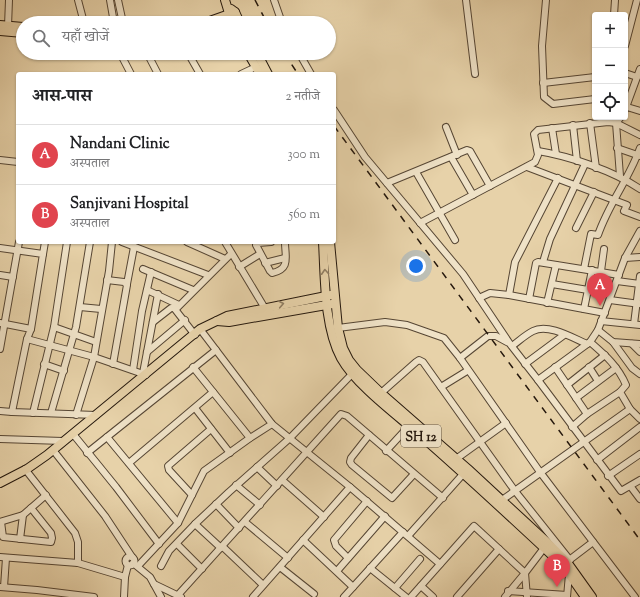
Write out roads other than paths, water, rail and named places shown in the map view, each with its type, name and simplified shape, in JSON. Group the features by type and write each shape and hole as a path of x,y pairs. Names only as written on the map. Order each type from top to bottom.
{"main road":[{"path":"4,26 16,27"},
{"path":"0,31 16,32"},
{"path":"252,60 258,70"},
{"path":"261,60 267,72"},
{"name":"SH 12","path":"323,244 337,350 341,358 409,426 464,474 544,548 569,574 585,597"},
{"name":"SH 12","path":"330,244 331,300 343,348 355,372 456,459 569,561 592,597"},
{"path":"0,483 25,469 53,450 197,332 216,321 227,316 265,307 331,300"},
{"path":"216,321 229,322 269,315 331,300"}],"street":[{"path":"4,26 9,0"},
{"path":"78,0 82,16"},
{"path":"110,0 113,16"},
{"path":"118,0 121,16"},
{"path":"274,0 280,16"},
{"path":"466,0 475,74"},
{"path":"546,0 542,46 544,97 551,103 592,99"},
{"path":"614,12 615,0"},
{"path":"628,25 636,0"},
{"path":"124,60 130,72"},
{"path":"151,60 157,72"},
{"path":"192,60 199,72"},
{"path":"303,60 310,72"},
{"path":"628,102 640,69"},
{"path":"628,74 637,77"},
{"path":"543,83 592,76"},
{"path":"628,108 640,111"},
{"path":"336,113 364,157 463,274 511,345 608,476 621,491 631,487 640,480"},
{"path":"618,120 616,123 617,148 623,178"},
{"path":"420,223 527,167 537,160 538,152 534,134 535,131 573,125 608,122 616,123 640,135"},
{"path":"590,123 596,168"},
{"path":"573,125 577,161"},
{"path":"446,127 454,156 474,195"},
{"path":"552,128 556,154"},
{"path":"617,148 639,155"},
{"path":"584,269 591,234 598,235 623,178 639,155 640,148"},
{"path":"387,184 454,156 470,151 490,186"},
{"path":"538,152 556,154 577,161 623,178 640,189"},
{"path":"0,160 16,162"},
{"path":"543,262 550,239 585,164"},
{"path":"527,167 614,199 627,205 624,211 640,217"},
{"path":"416,172 455,240"},
{"path":"510,295 515,262 558,178"},
{"path":"576,228 594,192"},
{"path":"538,380 589,342 597,331 625,258 640,230"},
{"path":"0,349 1,335 19,244"},
{"path":"12,412 28,339 32,329 44,244"},
{"path":"33,413 48,345 54,327 68,244"},
{"path":"51,414 74,334 80,307 90,244"},
{"path":"76,415 94,357 112,244"},
{"path":"127,244 208,275"},
{"path":"191,244 225,259"},
{"path":"226,244 269,315"},
{"path":"256,244 260,254 270,271 274,272 284,268 285,244"},
{"path":"113,364 134,247"},
{"path":"0,248 43,254"},
{"path":"600,271 604,249"},
{"path":"153,322 171,308 178,307 208,275 231,254"},
{"path":"239,267 260,254"},
{"path":"625,258 640,257"},
{"path":"265,263 285,258"},
{"path":"529,299 536,263 543,262 600,271 640,284"},
{"path":"547,303 556,264"},
{"path":"143,269 194,290"},
{"path":"584,309 592,270"},
{"path":"133,370 151,272"},
{"path":"0,275 13,277"},
{"path":"602,321 637,324 640,276"},
{"path":"107,280 127,284"},
{"path":"552,284 588,290"},
{"path":"147,290 158,294 178,307 184,320 216,350 272,424 350,486 440,564"},
{"path":"28,339 94,357 145,374 147,352 158,294"},
{"path":"479,298 488,294 510,295 605,313"},
{"path":"610,300 639,304"},
{"path":"80,307 101,309"},
{"path":"147,352 184,320"},
{"path":"338,328 384,322 407,325 444,338 460,358 467,371 540,472 635,597"},
{"path":"3,324 32,329"},
{"path":"54,327 96,342"},
{"path":"511,345 533,331 540,329 564,334 589,342 605,355 616,368 626,385 620,392 587,414 572,427"},
{"path":"597,331 613,342 632,368 640,374"},
{"path":"526,364 564,334"},
{"path":"460,358 488,336 496,336 511,345"},
{"path":"613,342 640,344"},
{"path":"632,344 640,352"},
{"path":"87,453 216,350"},
{"path":"567,385 605,355"},
{"path":"381,393 419,360 423,362 479,442 569,561 593,542"},
{"path":"44,364 64,371"},
{"path":"194,367 250,438"},
{"path":"555,367 587,414"},
{"path":"590,367 598,381"},
{"path":"576,398 616,368"},
{"path":"441,387 467,371"},
{"path":"161,566 169,551 195,524 289,437 355,372"},
{"path":"129,463 213,392"},
{"path":"620,392 630,409 640,419"},
{"path":"194,408 230,453"},
{"path":"502,500 630,409"},
{"path":"0,411 96,416"},
{"path":"154,584 179,596 307,451 342,414 443,498"},
{"path":"456,459 506,423"},
{"path":"124,597 125,577 133,563 159,544 178,523 204,471 272,424"},
{"path":"386,451 409,426"},
{"path":"597,460 640,427"},
{"path":"192,495 169,470 168,466 211,429"},
{"path":"73,434 116,487 159,544"},
{"path":"369,436 350,460 352,465 392,498 414,474"},
{"path":"107,437 178,523"},
{"path":"0,440 64,441"},
{"path":"53,450 105,516 133,563 150,577 161,597"},
{"path":"608,476 640,454"},
{"path":"257,467 277,486"},
{"path":"25,469 77,538 78,563"},
{"path":"344,597 370,568 443,498 464,474"},
{"path":"282,480 324,517"},
{"path":"236,485 260,505"},
{"path":"253,597 350,486"},
{"path":"631,487 640,499"},
{"path":"31,508 51,533 52,542 48,543 3,537 1,522 23,515 31,508 46,495"},
{"path":"348,558 336,546 334,540 367,502"},
{"path":"216,504 239,528"},
{"path":"20,539 23,515"},
{"path":"337,571 385,516"},
{"path":"245,522 288,558"},
{"path":"195,524 264,585"},
{"path":"411,597 474,526 525,573 527,595"},
{"path":"303,540 353,587"},
{"path":"177,544 202,569"},
{"path":"506,594 525,573 544,548"},
{"path":"457,597 499,549"},
{"path":"92,597 2,587 3,557 78,563 125,577"},
{"path":"395,588 420,559"},
{"path":"280,567 314,596"},
{"path":"370,568 406,597"},
{"path":"506,594 567,596 569,574"},
{"path":"421,586 433,597"},
{"path":"37,597 38,590"}],"railway":[{"path":"255,0 263,16"},
{"path":"289,60 297,72"},
{"path":"336,129 640,540"}],"place":[{"name":"Nandani Clinic","path":"600,306"},
{"name":"Sanjivani Hospital","path":"557,587"}]}
